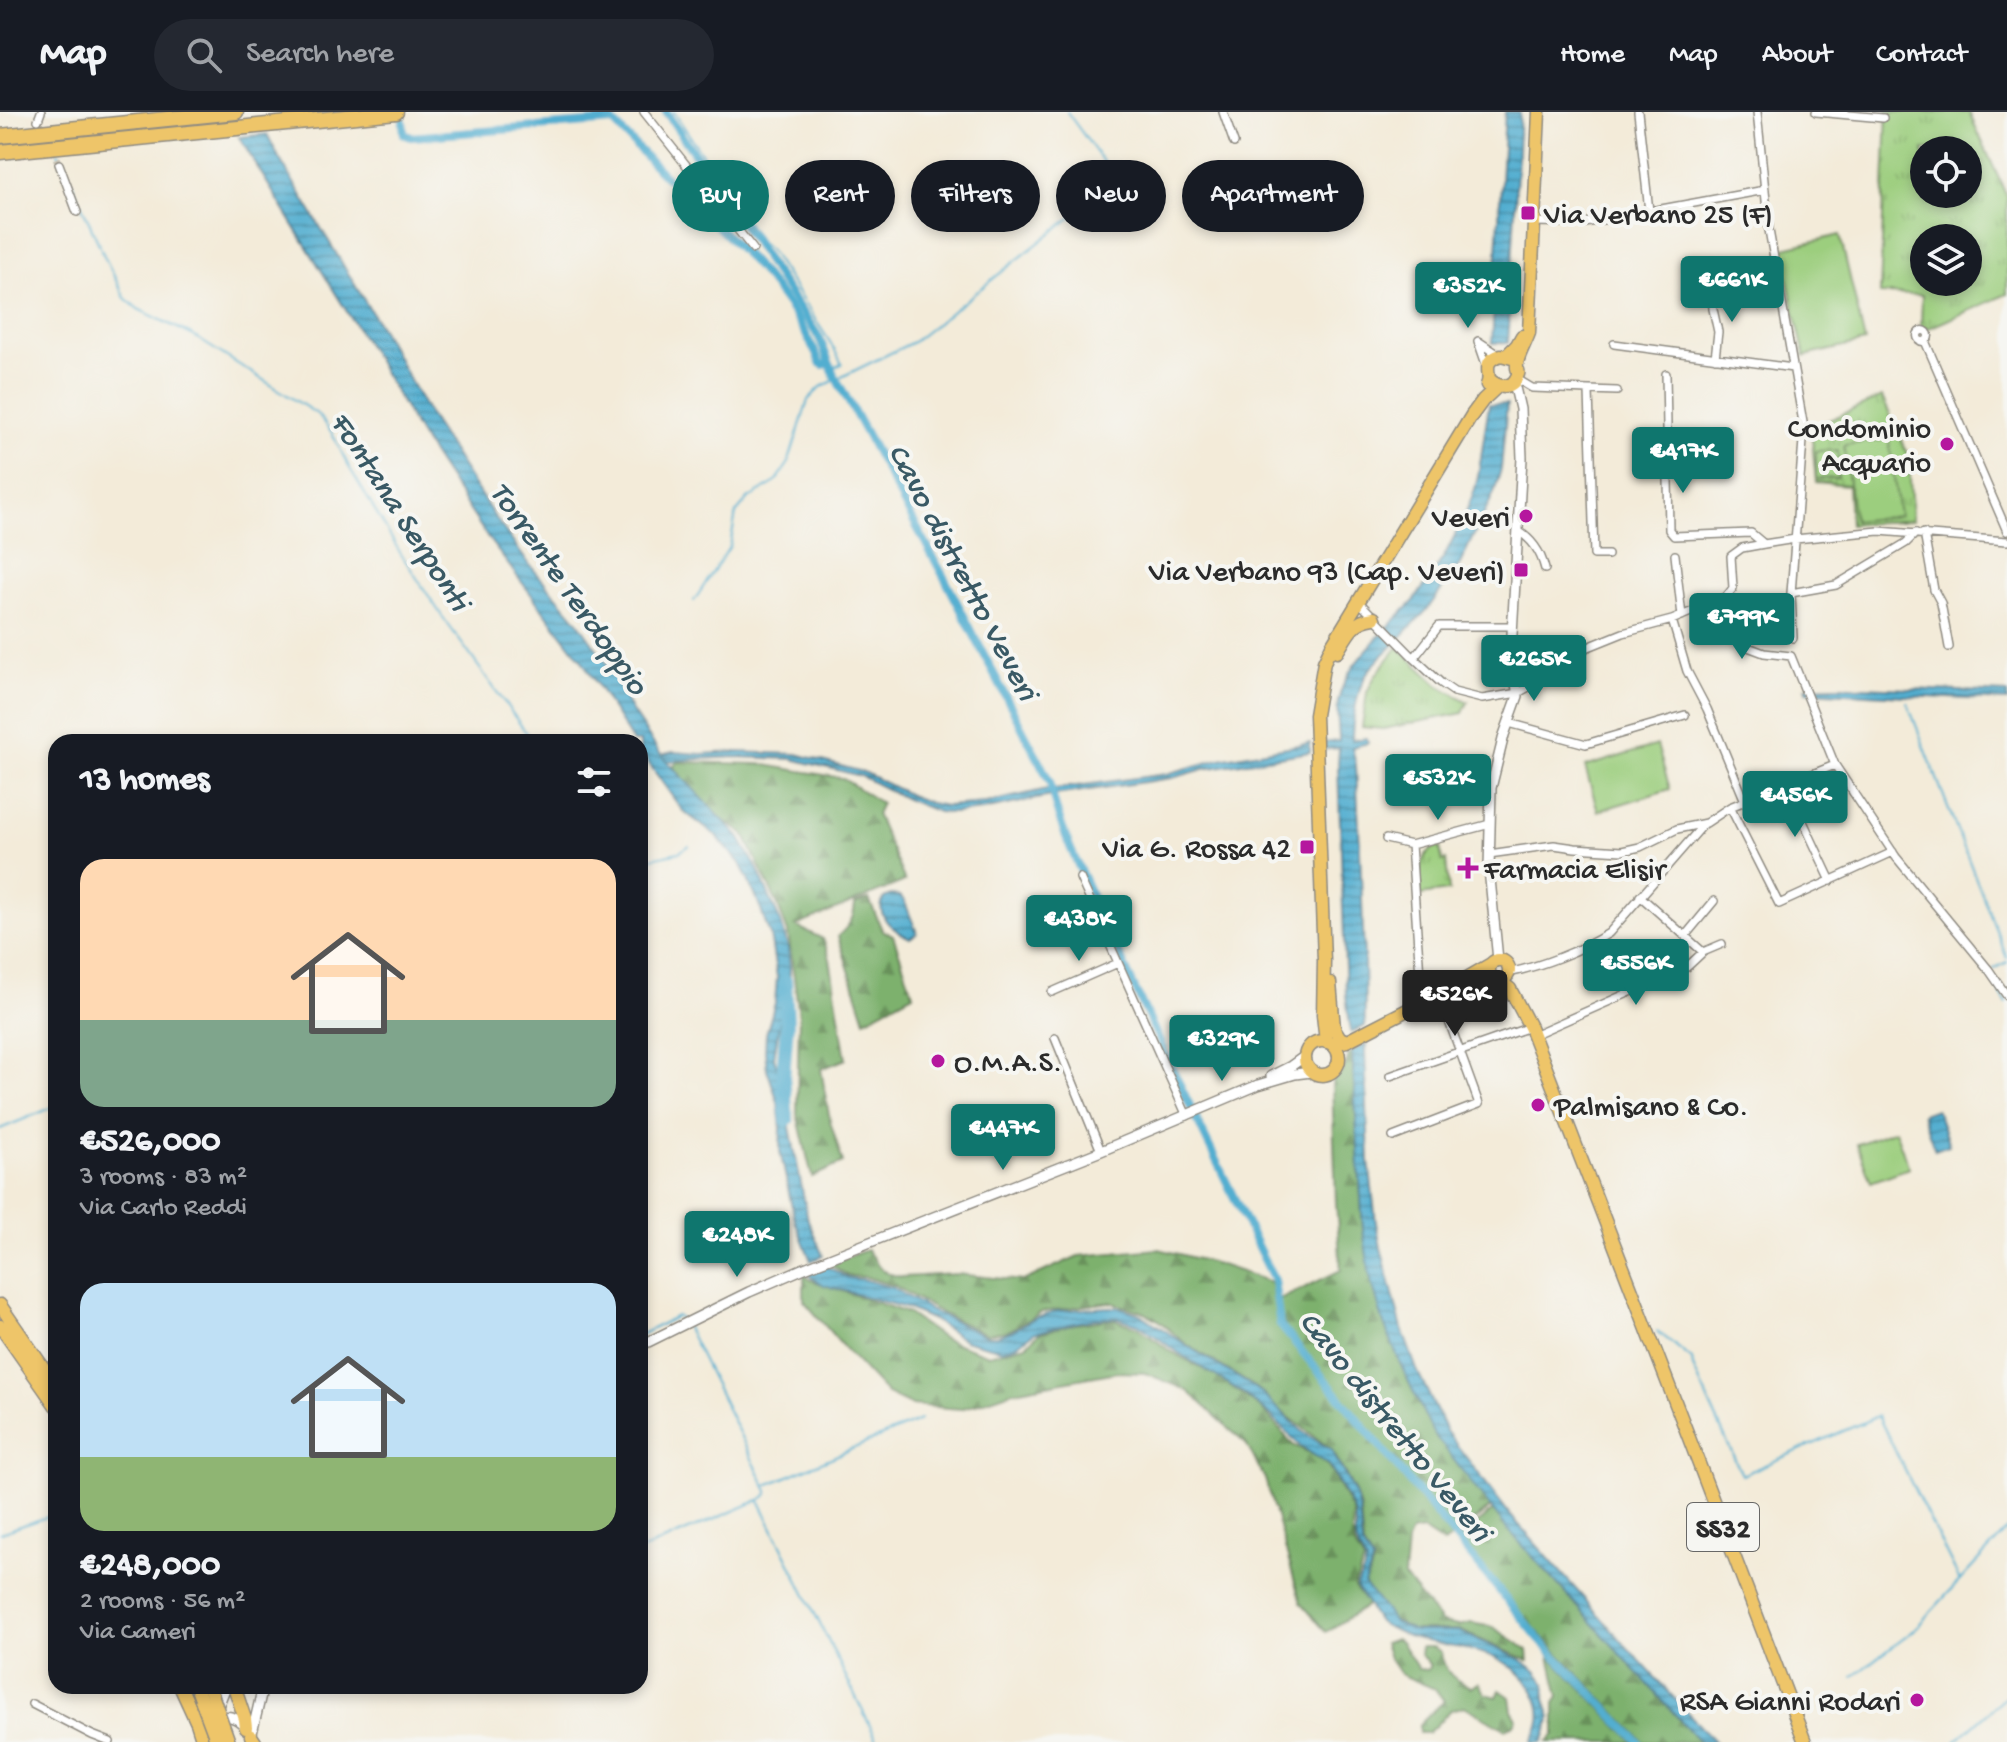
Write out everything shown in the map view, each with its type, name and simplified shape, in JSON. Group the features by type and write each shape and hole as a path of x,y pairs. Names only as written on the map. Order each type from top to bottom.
{"highway":[{"path":"0,136 43,122 187,117 236,112"},
{"path":"0,152 396,112"}],"main road":[{"path":"1492,378 1504,387 1515,381 1517,364 1529,333 1539,112"},
{"path":"1439,994 1500,977 1509,969 1506,963 1494,962 1347,1041 1328,1046 1308,1048 1306,1065 1311,1072 1321,1075 1331,1072 1338,1064 1328,1046 1323,1015 1324,961 1315,715 1328,653 1483,400 1492,378 1492,360 1517,345 1523,333 1531,273"},
{"path":"1503,356 1517,364"},
{"path":"1321,679 1354,626 1362,620 1374,618"},
{"path":"1324,961 1331,986 1334,1028 1340,1038 1347,1041"},
{"path":"1500,977 1518,991 1529,1025"},
{"name":"SS32","path":"1529,1025 1805,1742"},
{"path":"0,1305 48,1374"},
{"path":"0,1326 48,1395"},
{"path":"184,1694 204,1742"},
{"path":"199,1694 217,1742"},
{"path":"212,1694 229,1742"},
{"path":"237,1694 251,1737"}],"street":[{"path":"644,112 753,249"},
{"path":"1223,112 1234,143"},
{"path":"1638,112 1649,211"},
{"path":"1757,112 1769,230 1804,428 1791,593 1793,638"},
{"path":"1816,112 1883,118"},
{"path":"59,164 77,212"},
{"path":"1534,222 1585,223 1765,190"},
{"path":"1712,289 1718,332 1715,358"},
{"path":"1492,378 1478,341 1503,356"},
{"path":"1925,341 2007,531"},
{"path":"1614,344 1793,368"},
{"path":"1666,374 1669,530 1674,536 1751,533 1764,544"},
{"path":"1515,381 1532,388 1617,391"},
{"path":"1494,962 1489,854 1491,788 1518,693 1512,658 1522,458 1520,409 1515,381"},
{"path":"1589,391 1594,555 1608,555"},
{"path":"1518,531 1526,535 1542,555 1545,569"},
{"path":"1358,601 1441,683 1464,696 1482,699 1518,693 1527,688 1543,670 1566,656 1623,633 1672,620 1726,597 1733,588 1731,556 1742,548 1795,539 1879,531 2007,541"},
{"path":"1791,593 1836,585 1920,533"},
{"path":"1920,533 1934,590 1941,603 1949,647"},
{"path":"1675,555 1682,616"},
{"path":"1726,597 1735,602 1748,647 1764,653 1791,656 1835,765 1893,852 2007,996"},
{"path":"1672,620 1687,671 1707,709 1745,801"},
{"path":"1414,658 1439,626 1513,626"},
{"path":"1512,658 1535,662 1543,670"},
{"path":"1509,723 1586,744 1685,715"},
{"path":"1500,977 1591,945 1609,933 1706,823 1730,807 1835,765"},
{"path":"1786,785 1831,881"},
{"path":"1730,807 1779,904 1893,852"},
{"path":"1489,854 1554,845 1622,851 1640,847 1677,829 1706,823"},
{"path":"1386,839 1411,845 1490,824"},
{"path":"1411,845 1420,975 1416,1005"},
{"path":"1080,878 1192,1114"},
{"path":"1640,896 1703,952"},
{"path":"1685,936 1714,901"},
{"path":"1390,1076 1461,1053 1687,967 1703,952 1722,944"},
{"path":"1052,992 1118,963"},
{"path":"1393,1137 1479,1104 1439,994 1420,975"},
{"path":"1055,1038 1101,1151"},
{"path":"1258,1085 1305,1056"},
{"path":"648,1342 749,1292 829,1258 1101,1151 1258,1085 1311,1072"},
{"path":"204,1742 223,1694"},
{"path":"251,1737 261,1694"},
{"path":"32,1704 110,1742"},
{"path":"213,1721 224,1716 233,1717 239,1720 251,1737"}],"green space":[{"path":"1887,112 1969,112 1980,136 1910,136 1910,208 1982,208 1982,141 2007,197 2007,294 1929,328 1921,328 1922,296 1982,296 1982,224 1910,224 1910,295 1880,294"},
{"path":"1840,235 1865,342 1805,356 1780,249"},
{"path":"1882,397 1909,457 1912,520 1850,525 1848,485 1816,482 1811,428"},
{"path":"1889,439 1899,516 1854,521 1844,445"},
{"path":"1838,450 1838,478 1816,479 1816,451"},
{"path":"1398,647 1438,685 1468,702 1463,713 1383,729 1362,727 1367,692 1375,676"},
{"path":"1657,745 1670,789 1598,811 1585,767"},
{"path":"677,762 759,764 842,778 881,803 876,814 905,881 796,926 823,939 830,959 846,1059 821,1069 830,1121 843,1163 812,1177 797,1114 799,1015 788,933 744,834 718,817 673,767"},
{"path":"1440,846 1442,861 1446,860 1449,891 1420,895 1423,859 1432,849"},
{"path":"869,899 882,930 893,935 913,994 865,1020 838,936 850,922 855,904"},
{"path":"1352,1052 1363,1230 1383,1321 1433,1433 1491,1507 1456,1535 1282,1324 1279,1300 1341,1270 1332,1081 1341,1073"},
{"path":"1895,1130 1909,1168 1871,1182 1857,1144"},
{"path":"1159,1249 1271,1282 1278,1325 1452,1538 1444,1544 1422,1530 1411,1532 1407,1542 1404,1577 1442,1623 1493,1627 1528,1650 1529,1661 1459,1630 1412,1630 1392,1620 1364,1584 1373,1563 1363,1546 1360,1509 1355,1492 1332,1450 1277,1408 1258,1389 1186,1344 1157,1319 1110,1302 1042,1312 1008,1331 986,1334 895,1286 866,1277 848,1276 829,1263 867,1250 881,1269 902,1277 957,1274 1023,1281 1078,1256"},
{"path":"804,1274 810,1280 907,1313 944,1339 989,1355 1026,1345 1040,1333 1068,1325 1114,1319 1137,1327 1172,1352 1218,1377 1261,1408 1293,1445 1316,1456 1328,1466 1353,1513 1352,1533 1364,1562 1354,1587 1368,1605 1326,1632 1301,1603 1265,1479 1247,1445 1187,1390 1145,1373 1117,1372 1014,1391 961,1409 910,1405 887,1394 804,1301"},
{"path":"1493,1510 1700,1742 1644,1742 1531,1625 1459,1538"},
{"path":"1395,1639 1401,1642 1418,1669 1428,1670 1430,1666 1420,1655 1421,1647 1433,1647 1441,1652 1450,1674 1459,1681 1471,1687 1479,1683 1486,1694 1497,1697 1500,1690 1510,1697 1517,1719 1514,1725 1505,1729 1464,1706 1451,1710 1428,1733 1419,1733 1419,1725 1444,1701 1435,1689 1400,1674 1389,1658 1384,1643"},
{"path":"1550,1656 1634,1742 1547,1742 1555,1734 1555,1703 1559,1697"}],"water":[{"path":"1505,112 1520,112 1508,343 1492,343"},
{"path":"267,134 429,415 494,516 528,563 577,620 610,668 647,734 628,734 583,662 488,538 424,441 239,137"},
{"path":"1489,404 1507,404 1501,469 1494,493 1460,564 1426,611 1399,639 1387,628 1414,601 1445,555 1475,489"},
{"path":"1383,632 1394,644 1364,678 1352,733 1352,740 1367,738 1368,743 1352,747 1356,765 1365,1026 1351,1033 1346,996 1339,748 1322,750 1322,743 1339,741 1337,707 1341,691 1355,664"},
{"path":"1806,687 2007,693 2007,701 1807,691"},
{"path":"648,736 661,755 673,752 797,754 866,773 909,795 946,806 986,803 1048,789 1051,796 983,810 938,812 861,776 792,759 734,757 668,761 663,757 739,837 757,868 781,923 790,969 774,1057 808,1220 823,1256 811,1261 795,1221 780,1151 778,1102 767,1069 766,1034 775,1003 777,977 770,935 740,863 715,835 682,810 648,762"},
{"path":"1310,743 1310,752 1204,769 1172,778 1054,795 1053,789 1166,774 1220,759"},
{"path":"891,895 904,900 917,933 910,938 884,917 884,898"},
{"path":"1367,1043 1369,1161 1381,1248 1402,1329 1417,1370 1446,1431 1511,1516 1715,1742 1700,1742 1506,1527 1433,1433 1383,1321 1370,1276 1363,1230 1352,1051"},
{"path":"1936,1109 1949,1145 1935,1150 1922,1114"},
{"path":"826,1266 848,1278 893,1288 933,1312 986,1336 1012,1331 1033,1319 1058,1311 1122,1308 1142,1315 1258,1390 1303,1432 1331,1450 1354,1492 1362,1546 1372,1562 1364,1584 1394,1622 1414,1631 1458,1631 1520,1659 1536,1671 1546,1684 1545,1699 1551,1717 1542,1742 1531,1742 1540,1720 1536,1696 1524,1678 1509,1665 1474,1651 1415,1638 1379,1623 1356,1587 1366,1563 1355,1537 1355,1515 1329,1465 1300,1446 1243,1393 1138,1324 1119,1318 1095,1319 1034,1333 1017,1345 1002,1350 964,1340 933,1320 906,1308 824,1285 808,1273"}],"waterway":[{"path":"666,112 819,337 835,377"},
{"name":"Cavo distretto Veveri","path":"674,112 830,342 842,364 831,369"},
{"path":"694,601 730,546 736,513 749,498 776,482 788,464 808,400 821,387 913,342 1117,181 1067,112"},
{"path":"403,121 404,134 411,137 612,121 754,264 791,310 820,363 828,363"},
{"name":"Fontana Serponti","path":"58,152 125,298 138,309 192,335 317,414 332,433 401,554 527,734"},
{"name":"Cavo distretto Veveri","path":"838,382 1050,782"},
{"path":"1907,702 2007,958"},
{"name":"Cavo distretto Veveri","path":"1051,788 1062,827 1079,867 1274,1280 1280,1325 1540,1640 1639,1742"},
{"path":"648,859 679,852 689,846"},
{"path":"1994,969 2007,962"},
{"name":"Torrente Terdoppio","path":"785,981 787,1023 783,1077 787,1120"},
{"path":"1998,989 2007,1004"},
{"path":"0,1129 48,1109"},
{"path":"648,1331 677,1316 682,1321"},
{"path":"686,1326 768,1491 760,1500"},
{"path":"1657,1331 1692,1359 1742,1475 1878,1416 1960,1581"},
{"path":"767,1485 920,1420"},
{"path":"648,1548 759,1500 878,1742"},
{"path":"0,1533 48,1517"},
{"path":"1853,1677 1912,1632 2007,1530"},
{"path":"1955,1742 2007,1695"}],"tunnel":[{"path":"38,120 59,164"}],"place":[{"name":"Via Verbano 25 (F)","path":"1528,213"},
{"name":"Condominio Acquario","path":"1947,444"},
{"name":"Veveri","path":"1526,516"},
{"name":"Via Verbano 93 (Cap. Veveri)","path":"1521,570"},
{"name":"Via G. Rossa 42","path":"1307,847"},
{"name":"Farmacia Elisir","path":"1468,868"},
{"name":"O.M.A.S.","path":"938,1061"},
{"name":"Palmisano & Co.","path":"1538,1105"},
{"name":"RSA Gianni Rodari","path":"1917,1700"}]}
